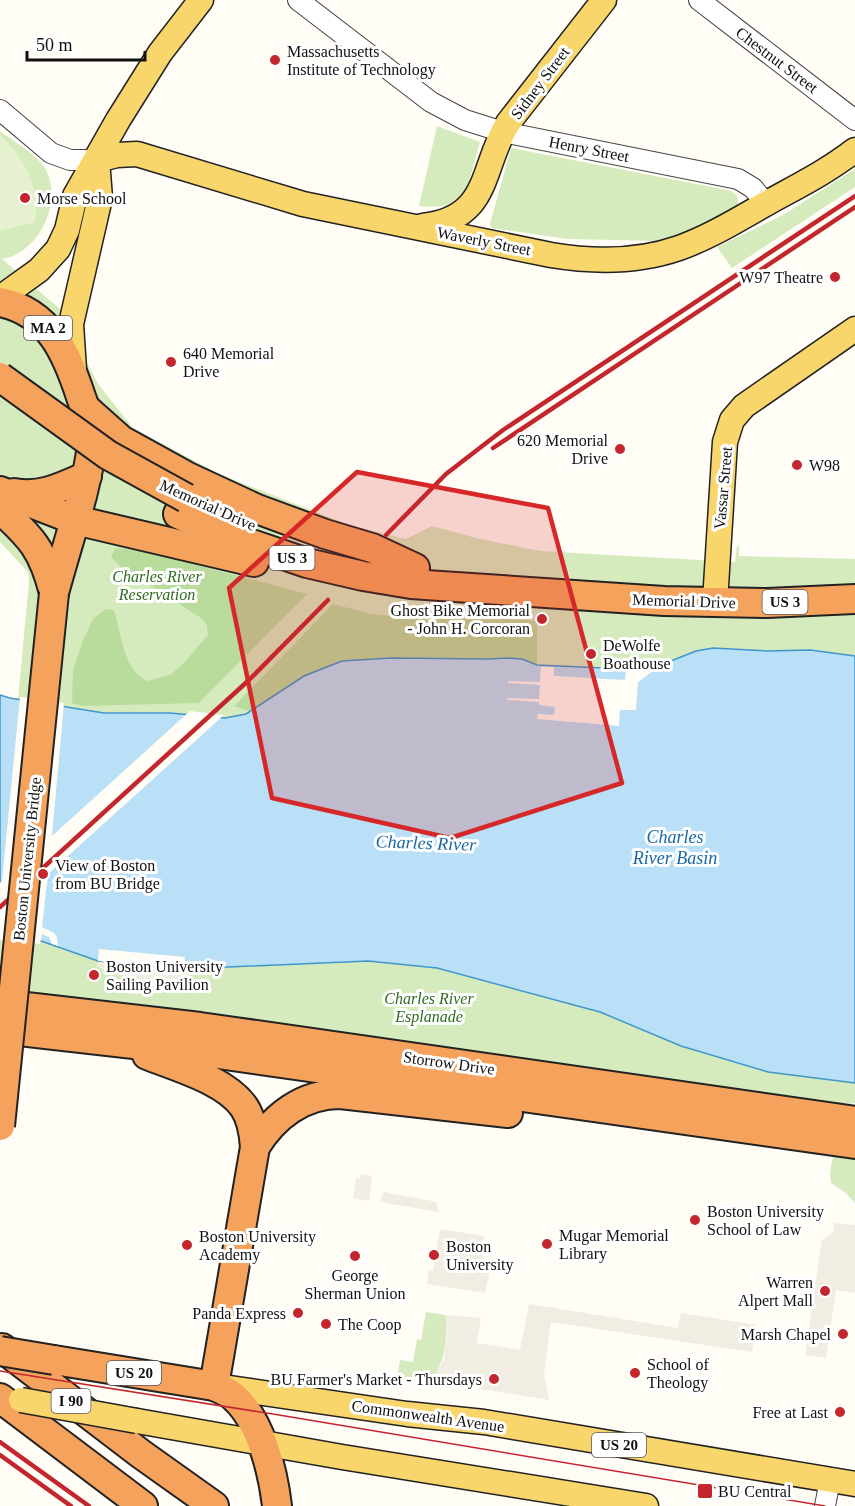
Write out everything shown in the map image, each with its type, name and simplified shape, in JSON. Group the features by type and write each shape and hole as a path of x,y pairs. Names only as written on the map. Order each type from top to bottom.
{"highway":[{"name":"MA 2","path":"0,300 24,310 45,325 60,345 74,377 92,438 87,476"},
{"name":"Memorial Drive","path":"0,377 182,506"},
{"name":"Memorial Drive","path":"0,398 99,469 182,506 238,521 413,576 477,588 635,600 716,602 855,599"},
{"path":"84,407 121,440 198,482 257,509 325,534 372,548 413,576"},
{"path":"0,490 23,495 45,493 87,476"},
{"name":"Boston University Bridge","path":"0,1126 54,593 87,476"},
{"path":"0,490 75,520 358,588 413,576"},
{"name":"Boston University Bridge","path":"0,509 40,551 54,593"},
{"name":"Storrow Drive","path":"0,1004 200,1027 855,1121"},
{"name":"Storrow Drive","path":"0,1029 115,1041 855,1144"},
{"path":"115,1041 284,1113"},
{"path":"222,1088 237,1098 247,1112 253,1130 255,1147 214,1386 231,1395 241,1404 262,1443 272,1472 277,1506"},
{"path":"255,1147 284,1113 304,1101 330,1094 521,1114 630,1113"},
{"name":"Commonwealth Avenue","path":"0,1349 214,1386"},
{"name":"I 90","path":"0,1349 214,1506"},
{"name":"I 90","path":"0,1397 143,1506"}],"main road":[{"path":"0,300 50,260 58,249 67,231 75,196 118,120 160,53 201,0"},
{"name":"Sidney Street","path":"405,225 431,225 456,216 475,199 503,132 515,112 604,0"},
{"name":"Waverly Street","path":"97,160 122,154 142,155 289,200 579,259 640,257 667,252 691,243 816,177 855,150"},
{"path":"74,377 71,324 100,198 97,160"},
{"path":"476,239 486,177"},
{"name":"Vassar Street","path":"716,602 724,455 732,420 752,400 855,329"},
{"name":"Commonwealth Avenue","path":"214,1386 407,1414 484,1422 855,1484"},
{"path":"0,1397 646,1506"}],"street":[{"name":"Henry Street","path":"298,0 439,108 465,120 503,132 738,179 753,188 766,204"},
{"name":"Chestnut Street","path":"699,0 855,120"},
{"path":"0,110 51,153 70,160 97,160"},
{"path":"825,1506 830,1480"}],"highlighted area":[{"path":"357,472 548,508 622,783 450,838 272,798 229,588"}],"green space":[{"path":"437,126 480,142 469,181 458,199 436,207 419,206"},
{"name":"Charles River Reservation","path":"0,131 32,154 43,165 50,181 52,194 42,230 25,249 2,259 60,309 98,384 133,428 219,474 352,526 406,539 432,526 540,551 735,562 737,546 739,546 739,556 855,559 855,656 810,650 767,651 713,648 648,670 537,665 522,659 391,658 304,676 259,708 237,718 170,713 104,713 18,699 29,582 28,572 0,542"},
{"path":"0,135 17,154 29,174 36,209 35,222 0,231"},
{"path":"511,148 727,190 736,195 738,202 735,208 681,236 663,241 567,239 492,228 490,224"},
{"path":"855,169 855,187 732,268 717,247 783,215"},
{"path":"115,548 139,550 307,594 199,703 81,706 72,703 73,670 93,619 106,609 114,610 124,650 132,668 147,681 170,675 183,664 208,635 207,625 201,618 120,566 111,557"},
{"path":"333,604 371,614 398,617 460,615 537,621 537,665 522,659 508,658 391,658 342,661 304,676 252,712 234,706"},
{"name":"Charles River Esplanade","path":"0,937 41,941 98,961 184,969 368,961 437,968 600,1012 681,1046 855,1083 855,1103 835,1105 0,1037"},
{"path":"834,1150 855,1153 855,1203 846,1193 831,1183 830,1173"},
{"path":"426,1312 446,1315 445,1350 437,1373 432,1382 397,1377 400,1360 413,1362 417,1339 421,1340"}],"shaded area":[{"path":"98,961 184,969 185,987 148,994 129,994 134,979 97,967"},
{"path":"361,1174 372,1176 369,1201 353,1198 356,1178 360,1179"},
{"path":"384,1192 437,1202 438,1212 380,1202"},
{"name":"Warren Alpert Mall","path":"834,1223 855,1225 855,1293 836,1290 826,1358 805,1355 822,1240 833,1232"},
{"path":"440,1229 484,1236 482,1260 492,1262 485,1293 427,1284 429,1271 433,1271"},
{"path":"529,1304 678,1328 681,1313 756,1325 752,1352 551,1322 544,1374 549,1400 432,1381 444,1359 447,1337 446,1315 481,1318 477,1343 520,1350"}],"water":[{"name":"Charles River Basin","path":"713,648 767,651 810,650 855,656 855,1083 768,1072 681,1046 600,1012 437,968 368,961 184,969 98,961 41,941 0,937 0,695 104,713 170,713 225,718 246,714 304,676 342,661 391,658 508,658 522,659 537,665 648,670 696,651"}],"pier":[{"path":"541,667 554,667 554,676 625,680 626,671 640,672 640,669 653,671 638,682 636,710 620,710 619,726 537,719 538,714 554,715 555,707 539,705 539,702 507,700 507,698 539,699 540,685 508,683 508,681 540,682"},
{"path":"20,697 64,703 52,836 190,711 224,715 48,874 42,927 54,933 58,946 52,944 49,937 42,934 40,944 0,940 0,883"},
{"path":"99,949 185,957 184,969 98,961"}],"tram line":[{"path":"0,1371 825,1506"}],"railway":[{"path":"386,535 446,474 503,430 855,196"},
{"path":"493,448 855,207"},
{"path":"0,907 249,680 328,600"},
{"path":"0,1442 89,1506"},
{"path":"0,1455 71,1506"}],"place":[{"name":"Massachusetts Institute of Technology","path":"275,60"},
{"name":"Morse School","path":"25,198"},
{"name":"W97 Theatre","path":"835,277"},
{"name":"640 Memorial Drive","path":"171,362"},
{"name":"620 Memorial Drive","path":"620,449"},
{"name":"W98","path":"797,465"},
{"name":"Ghost Bike Memorial - John H. Corcoran","path":"542,619"},
{"name":"DeWolfe Boathouse","path":"591,654"},
{"name":"View of Boston from BU Bridge","path":"43,874"},
{"name":"Boston University Sailing Pavilion","path":"94,975"},
{"name":"Boston University School of Law","path":"695,1220"},
{"name":"Mugar Memorial Library","path":"547,1244"},
{"name":"Boston University Academy","path":"187,1245"},
{"name":"Boston University","path":"434,1255"},
{"name":"George Sherman Union","path":"355,1256"},
{"name":"Warren Alpert Mall","path":"825,1291"},
{"name":"Panda Express","path":"298,1313"},
{"name":"The Coop","path":"326,1324"},
{"name":"Marsh Chapel","path":"843,1334"},
{"name":"School of Theology","path":"635,1373"},
{"name":"BU Farmer's Market - Thursdays","path":"494,1379"},
{"name":"Free at Last","path":"840,1412"},
{"name":"BU Central","path":"705,1491"}],"water label":[{"name":"Charles River","path":"426,843"}]}
